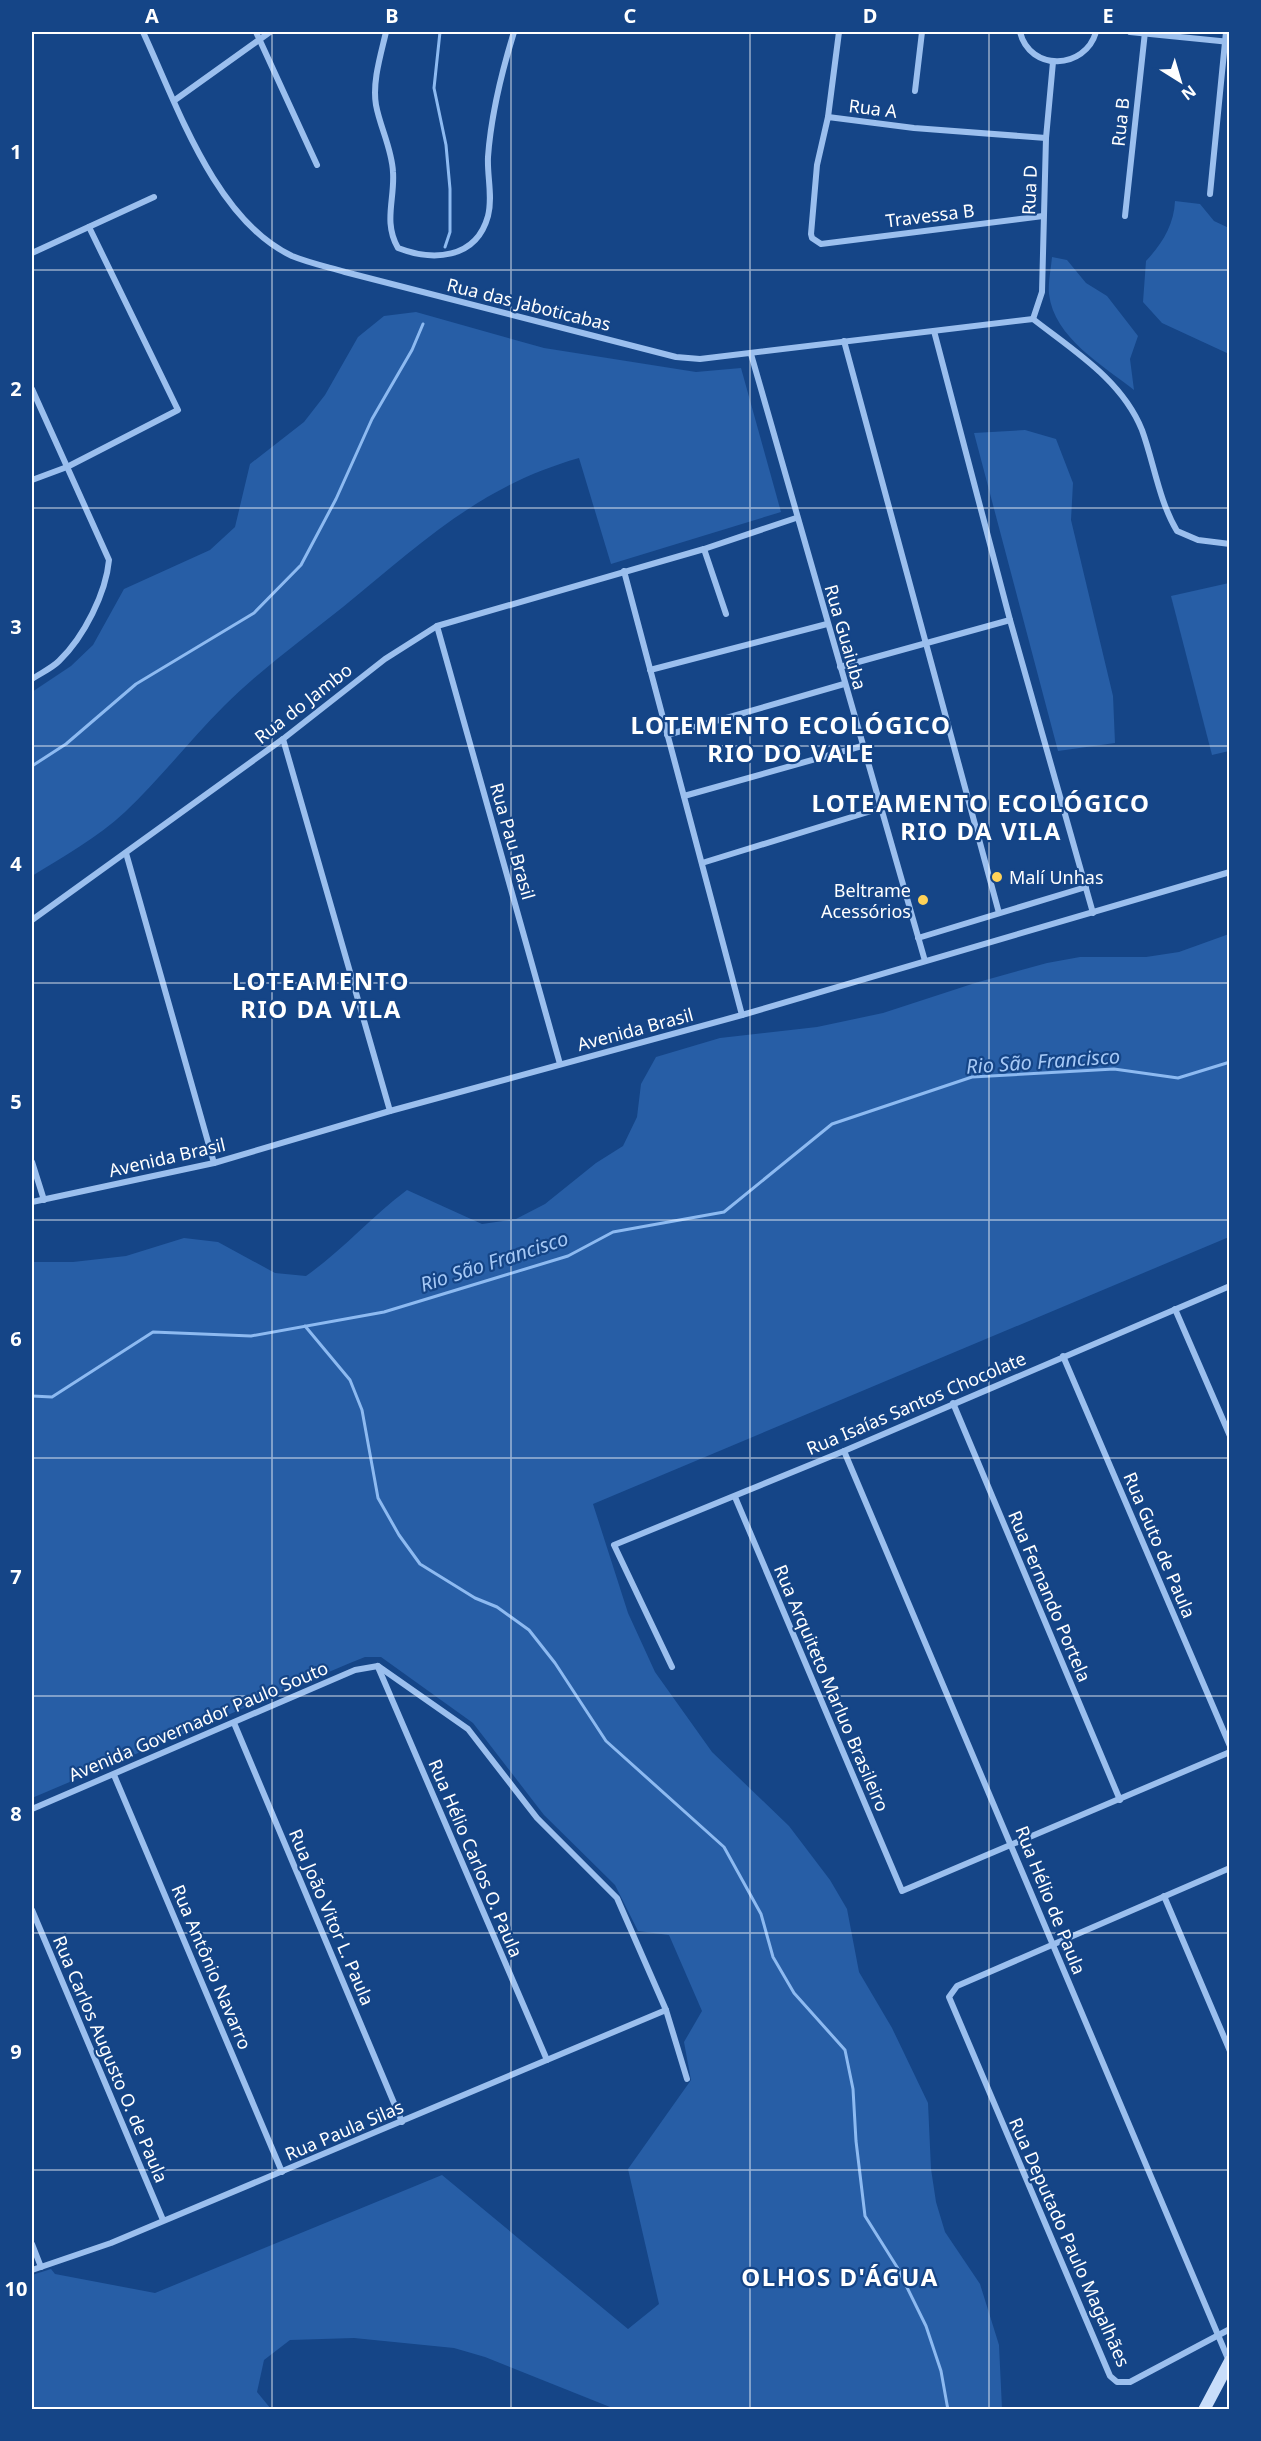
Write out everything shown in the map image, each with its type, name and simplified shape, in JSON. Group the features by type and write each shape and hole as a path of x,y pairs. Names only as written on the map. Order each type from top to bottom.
{"street":[{"name":"Rua das Jaboticabas","path":"143,32 226,200 261,235 292,256 345,272 676,357 700,359 751,354 1033,319"},
{"path":"175,100 258,35 270,32"},
{"path":"386,32 375,103 393,169 393,196 388,220 391,236 398,248 428,256 448,256 460,251 475,239 488,218 490,198 488,158 495,106 514,32"},
{"path":"828,117 839,32"},
{"path":"915,91 922,32"},
{"path":"1020,32 1029,50 1040,58 1053,62 1077,58 1086,50 1096,32"},
{"path":"1130,32 1227,42"},
{"name":"Rua B","path":"1125,216 1145,32"},
{"path":"1210,194 1227,42 1226,32"},
{"path":"258,35 317,165"},
{"name":"Rua D","path":"1033,319 1042,292 1043,216 1053,62"},
{"name":"Rua A","path":"820,244 812,238 812,209 828,117 914,128 1047,138"},
{"path":"32,253 154,197"},
{"name":"Travessa B","path":"820,244 1043,216"},
{"path":"32,480 67,467 178,410 89,227"},
{"path":"1033,319 1114,384 1129,404 1142,430 1177,531 1198,540 1230,544"},
{"path":"934,331 1010,620 1094,913"},
{"path":"844,341 924,644 999,913"},
{"name":"Rua Guaiuba","path":"751,354 796,518 925,961"},
{"path":"32,389 104,544 109,560 108,573 72,646 57,663 32,679"},
{"name":"Rua do Jambo","path":"32,920 284,739 385,659 437,626 704,549 796,518"},
{"path":"704,549 726,614"},
{"path":"624,571 742,1015"},
{"path":"840,667 1010,620"},
{"path":"650,670 827,624"},
{"name":"Rua Pau Brasil","path":"437,626 560,1064"},
{"path":"667,735 844,684"},
{"path":"284,739 390,1111"},
{"path":"684,796 862,746"},
{"path":"702,863 881,808"},
{"path":"126,853 214,1163"},
{"name":"Avenida Brasil","path":"32,1202 214,1163 390,1111 742,1015 989,940 1094,913 1230,872"},
{"path":"918,938 1086,887"},
{"path":"32,1162 44,1200"},
{"name":"Rua Isaías Santos Chocolate","path":"672,1666 614,1545 735,1497 1230,1286"},
{"path":"1175,1309 1230,1436"},
{"name":"Rua Guto de Paula","path":"1063,1356 1230,1746"},
{"name":"Rua Fernando Portela","path":"953,1403 1120,1800"},
{"name":"Rua Hélio de Paula","path":"844,1450 1013,1844 1052,1943 1229,2361"},
{"name":"Rua Arquiteto Marluo Brasileiro","path":"735,1497 902,1891 1013,1844"},
{"path":"378,1666 468,1729 537,1818 608,1887 623,1910 666,2010 687,2079"},
{"name":"Avenida Governador Paulo Souto","path":"32,1809 355,1670 378,1666"},
{"name":"Rua Hélio Carlos O. Paula","path":"378,1666 547,2060"},
{"name":"Rua João Vitor L. Paula","path":"234,1723 402,2122"},
{"path":"1013,1844 1230,1752"},
{"name":"Rua Antônio Navarro","path":"114,1775 282,2172"},
{"path":"1052,1943 1230,1868"},
{"path":"1164,1896 1230,2051"},
{"name":"Rua Carlos Augusto O. de Paula","path":"32,1910 163,2220"},
{"name":"Rua Deputado Paulo Magalhães","path":"1052,1943 957,1986 949,1997 1110,2376 1117,2382 1130,2382 1230,2329"},
{"name":"Rua Paula Silas","path":"32,2270 111,2243 666,2010"},
{"path":"32,2244 41,2267"},
{"path":"1204,2409 1229,2361"}],"shaded area":[{"path":"1175,201 1200,204 1214,221 1229,228 1229,354 1162,323 1143,302 1146,261 1166,234"},
{"path":"1052,257 1067,260 1086,283 1107,296 1138,336 1130,359 1134,390 1082,349 1060,324 1049,294"},
{"path":"416,312 544,348 696,372 741,368 781,512 611,564 579,458 511,484 453,519 425,540 267,667 224,706 115,821 32,876 32,692 71,666 93,645 124,589 210,550 235,527 250,464 304,422 325,395 358,337 384,316"},
{"path":"1025,430 1056,439 1073,483 1071,520 1113,696 1115,743 1058,751 974,433"},
{"path":"1229,583 1229,751 1212,755 1171,596"},
{"path":"1229,934 1229,1237 593,1504 628,1613 655,1672 712,1752 789,1826 830,1880 847,1909 859,1972 892,2028 928,2103 931,2169 936,2202 945,2232 980,2284 999,2345 1002,2409 615,2409 485,2357 454,2348 354,2338 290,2340 264,2360 257,2392 271,2409 32,2409 32,2275 51,2269 55,2274 155,2293 442,2175 628,2329 659,2304 628,2169 691,2080 684,2042 702,2011 669,1935 638,1931 615,1885 544,1815 473,1723 381,1657 365,1657 350,1663 32,1798 32,1262 73,1262 126,1256 184,1238 218,1242 275,1273 306,1276 407,1190 482,1224 516,1219 545,1204 596,1163 623,1146 637,1117 641,1084 656,1057 720,1038 817,1027 883,1013 975,983 1047,963 1080,957 1146,957 1179,952"}],"waterway":[{"path":"440,32 434,88 446,145 450,189 450,232 445,247"},
{"path":"32,766 66,744 136,684 254,613 301,565 336,499 372,419 412,350 423,324"},
{"name":"Rio São Francisco","path":"32,1396 52,1397 153,1332 251,1336 384,1312 568,1256 613,1232 724,1212 832,1124 972,1077 1114,1069 1178,1078 1230,1062"},
{"path":"305,1326 350,1380 362,1410 378,1498 399,1535 420,1564 475,1598 497,1607 529,1630 555,1663 606,1741 724,1847 761,1914 773,1957 794,1993 845,2050 853,2089 856,2141 865,2216 897,2267 926,2326 941,2371 948,2410"}],"place":[{"name":"Malí Unhas","path":"997,877"},
{"name":"Beltrame Acessórios","path":"923,900"}],"district":[{"name":"LOTEMENTO ECOLÓGICO RIO DO VALE","path":"791,738"},
{"name":"LOTEAMENTO ECOLÓGICO RIO DA VILA","path":"981,816"},
{"name":"LOTEAMENTO RIO DA VILA","path":"321,994"},
{"name":"OLHOS D'ÁGUA","path":"840,2276"}]}
